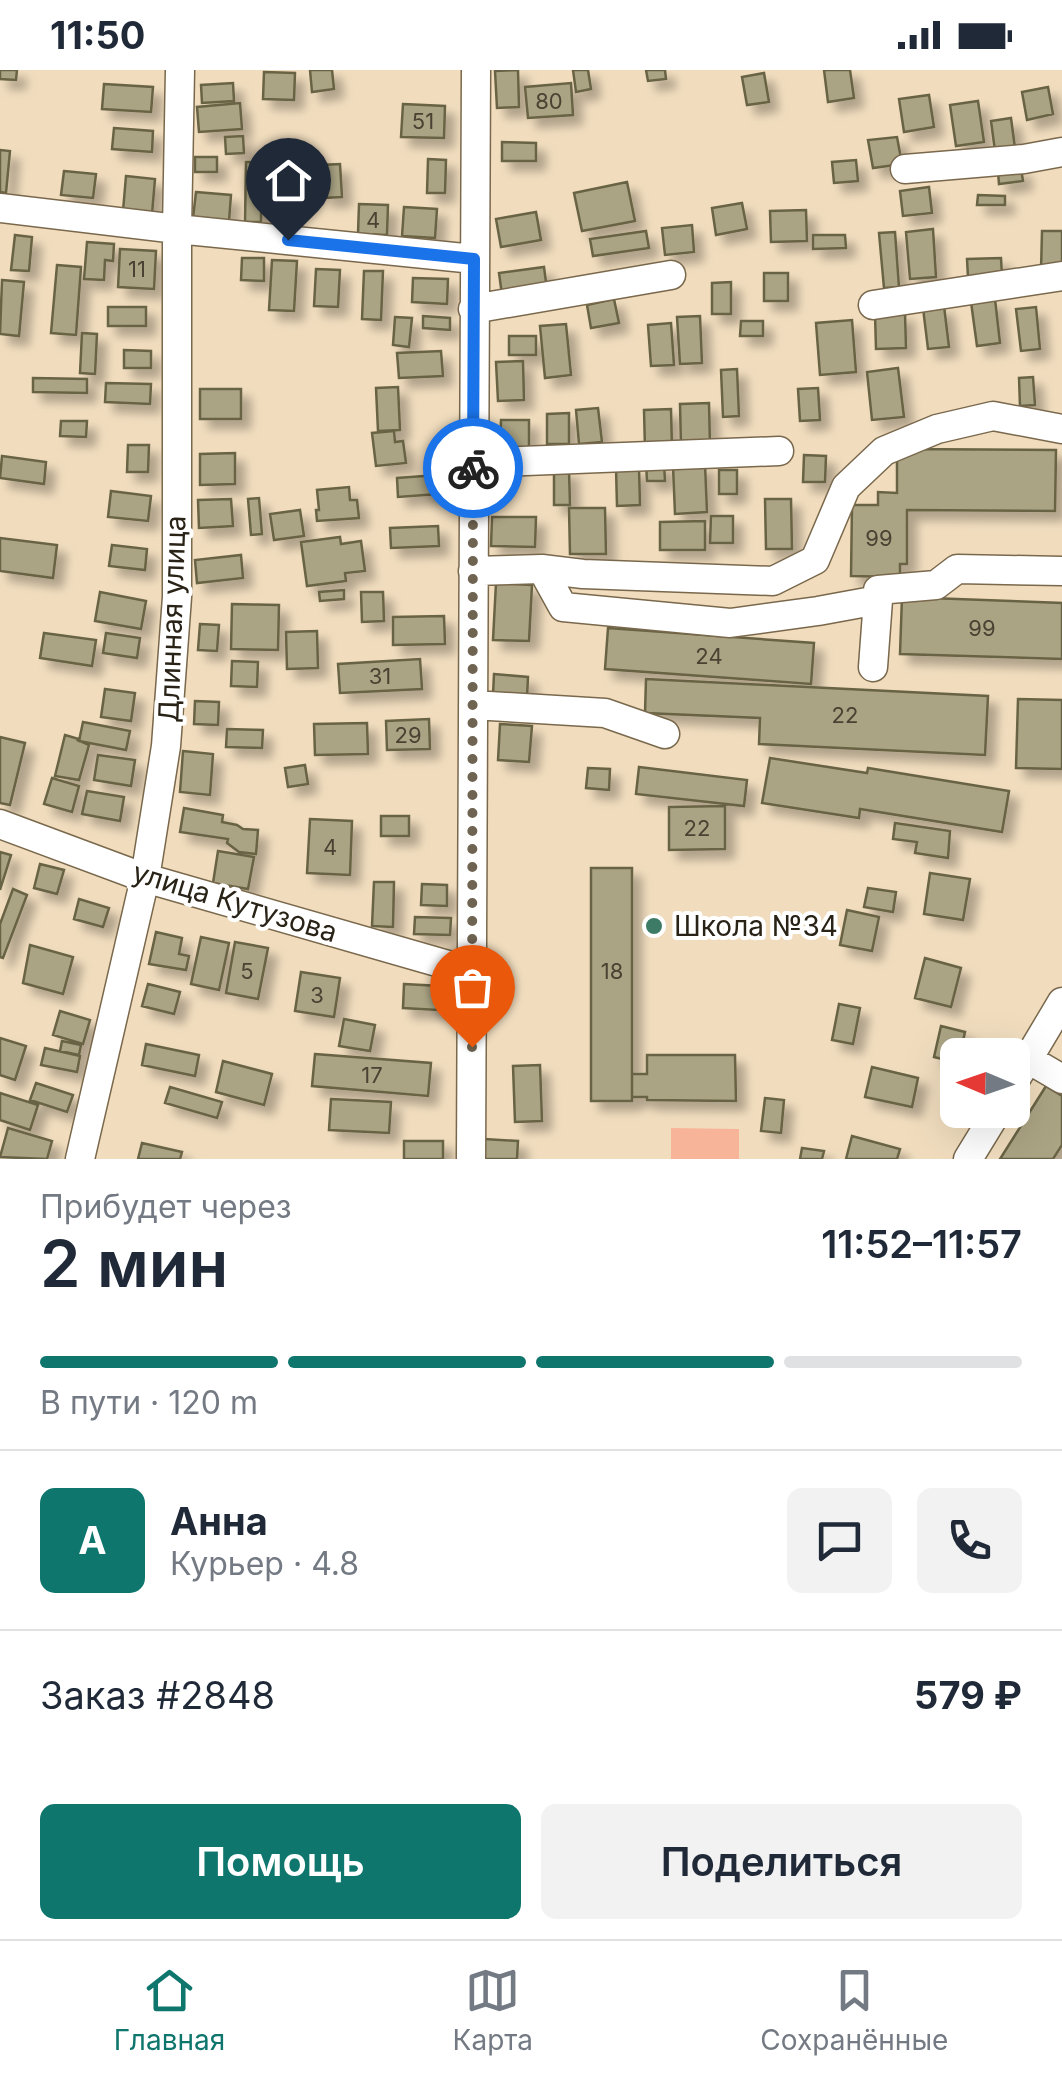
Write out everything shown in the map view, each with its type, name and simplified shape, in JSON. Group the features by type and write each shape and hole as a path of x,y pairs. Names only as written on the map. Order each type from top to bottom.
{"street":[{"name":"Длинная улица","path":"80,1159 146,878 166,746 177,597 180,70"},
{"path":"471,1159 476,70"},
{"path":"905,169 1062,152"},
{"path":"0,208 474,259"},
{"path":"474,309 671,275"},
{"path":"873,305 1062,276"},
{"path":"473,571 542,570 773,582 815,560 846,487 884,451 937,429 993,416 1062,430"},
{"path":"473,463 779,450"},
{"path":"802,568 818,611"},
{"path":"874,668 878,590 936,585 957,569 1062,571"},
{"path":"542,570 562,607 730,622 878,600"},
{"path":"473,705 605,713 665,734"},
{"name":"улица Кутузова","path":"0,824 146,878 472,972"},
{"path":"1030,1056 1062,1002"},
{"path":"1030,1060 1062,1078"},
{"path":"968,1159 987,1128"}],"shaded area":[{"path":"671,1128 739,1129 739,1159 671,1159"}],"building":[{"path":"0,70 17,70 16,80 0,79"},
{"path":"310,70 332,70 334,89 312,92"},
{"path":"518,70 519,107 497,108 495,71"},
{"path":"573,70 588,70 591,89 576,92"},
{"path":"646,70 665,70 666,79 648,81"},
{"path":"824,70 850,70 854,98 828,102"},
{"path":"264,72 295,73 294,100 263,99"},
{"path":"764,73 769,102 747,105 742,77"},
{"path":"233,83 234,101 202,103 201,85"},
{"path":"571,83 573,115 528,118 525,87"},
{"path":"104,84 153,87 151,112 102,109"},
{"path":"1048,87 1053,114 1027,120 1022,92"},
{"path":"929,95 934,127 904,132 899,99"},
{"path":"978,101 984,142 956,146 950,105"},
{"path":"240,103 242,129 199,132 197,107"},
{"path":"403,104 445,106 444,138 401,137"},
{"path":"1011,118 1015,148 995,151 991,121"},
{"path":"114,128 153,131 152,152 112,149"},
{"path":"243,136 244,153 226,154 225,137"},
{"path":"897,137 902,164 873,168 868,140"},
{"path":"502,142 536,143 536,161 502,161"},
{"path":"277,147 303,147 303,188 277,189"},
{"path":"0,150 10,151 6,193 0,192"},
{"path":"195,157 217,157 217,172 195,172"},
{"path":"428,159 446,160 445,193 427,193"},
{"path":"856,160 858,181 834,183 832,162"},
{"path":"246,162 262,162 261,222 245,222"},
{"path":"340,164 342,197 323,198 321,165"},
{"path":"1021,168 1023,181 999,184 998,172"},
{"path":"64,171 96,174 93,198 61,195"},
{"path":"126,176 155,179 152,214 123,211"},
{"path":"627,182 635,221 582,231 574,193"},
{"path":"929,187 932,213 903,216 900,191"},
{"path":"196,192 231,195 229,221 193,218"},
{"path":"978,195 1005,196 1005,205 977,205"},
{"path":"742,203 747,229 716,235 712,208"},
{"path":"359,204 388,205 387,235 358,234"},
{"path":"404,207 437,209 435,238 402,236"},
{"path":"806,210 807,241 771,242 770,211"},
{"path":"536,212 541,240 501,247 496,219"},
{"path":"692,225 694,252 665,255 662,228"},
{"path":"933,229 936,277 910,279 906,232"},
{"path":"646,231 649,248 593,256 590,239"},
{"path":"1042,231 1062,231 1062,272 1041,271"},
{"path":"895,232 899,287 884,288 879,233"},
{"path":"15,235 32,237 29,271 11,270"},
{"path":"813,235 845,235 846,248 813,249"},
{"path":"87,242 114,244 113,261 105,260 104,280 84,279"},
{"path":"120,249 156,251 154,289 118,287"},
{"path":"242,258 264,258 264,281 241,280"},
{"path":"1001,258 1002,276 968,277 967,259"},
{"path":"272,260 297,261 294,311 269,310"},
{"path":"57,265 81,267 76,335 51,333"},
{"path":"544,267 547,290 502,295 499,273"},
{"path":"316,269 340,270 338,307 314,306"},
{"path":"364,271 383,271 381,320 362,319"},
{"path":"764,273 788,273 788,301 764,301"},
{"path":"413,278 448,279 447,304 412,302"},
{"path":"2,280 24,282 19,336 0,334"},
{"path":"731,282 731,314 712,314 712,283"},
{"path":"614,299 619,323 591,328 587,305"},
{"path":"995,299 1000,343 977,346 971,302"},
{"path":"944,306 949,347 928,349 923,308"},
{"path":"108,307 146,307 146,326 108,326"},
{"path":"1036,307 1040,349 1021,351 1016,309"},
{"path":"905,313 906,348 876,349 875,314"},
{"path":"423,316 450,318 450,330 423,328"},
{"path":"700,316 702,363 680,364 677,317"},
{"path":"395,317 412,318 409,347 393,345"},
{"path":"852,320 856,372 820,375 816,323"},
{"path":"741,321 763,321 763,336 740,336"},
{"path":"671,323 674,365 651,366 648,325"},
{"path":"566,324 571,375 545,378 540,326"},
{"path":"82,333 97,334 95,374 80,373"},
{"path":"509,336 536,336 536,355 509,355"},
{"path":"124,350 151,351 151,368 124,368"},
{"path":"441,351 443,376 399,378 397,353"},
{"path":"523,361 524,400 498,401 496,362"},
{"path":"898,368 904,417 872,420 867,372"},
{"path":"737,369 739,416 723,417 721,370"},
{"path":"1033,377 1035,405 1020,406 1019,378"},
{"path":"33,378 87,379 87,393 33,392"},
{"path":"106,383 151,384 150,404 105,402"},
{"path":"398,387 400,430 378,431 376,388"},
{"path":"818,388 820,420 800,421 798,389"},
{"path":"200,389 241,389 241,419 200,419"},
{"path":"709,403 710,446 681,446 680,404"},
{"path":"598,408 602,442 579,444 576,410"},
{"path":"671,409 672,448 645,449 644,410"},
{"path":"569,413 569,444 547,444 547,414"},
{"path":"501,420 529,420 529,450 500,449"},
{"path":"61,421 87,421 86,437 60,436"},
{"path":"394,431 395,442 403,441 406,463 376,466 372,433"},
{"path":"128,445 149,445 148,472 127,472"},
{"path":"897,449 1056,450 1055,511 907,510 907,564 900,564 900,577 851,576 852,505 878,505 878,492 897,493"},
{"path":"235,453 235,484 200,485 200,454"},
{"path":"804,455 826,456 825,482 803,482"},
{"path":"2,456 46,462 44,484 0,478"},
{"path":"646,463 664,463 665,481 647,481"},
{"path":"705,464 707,512 675,514 673,466"},
{"path":"616,468 639,468 640,505 617,506"},
{"path":"554,470 569,470 570,505 554,505"},
{"path":"719,470 737,470 737,494 719,494"},
{"path":"437,475 438,494 398,497 397,478"},
{"path":"349,487 350,500 357,500 359,518 317,521 317,490"},
{"path":"111,491 151,496 148,521 108,517"},
{"path":"259,498 262,534 251,535 248,499"},
{"path":"231,499 233,526 199,528 198,500"},
{"path":"765,499 791,499 792,549 766,549"},
{"path":"569,508 605,508 606,554 570,554"},
{"path":"300,510 304,536 274,540 270,514"},
{"path":"711,516 733,516 733,543 710,543"},
{"path":"492,517 536,517 535,547 491,546"},
{"path":"705,521 705,550 660,550 660,522"},
{"path":"438,526 439,546 391,548 390,528"},
{"path":"340,537 341,544 361,541 365,571 345,573 346,581 307,586 301,542"},
{"path":"0,538 57,545 53,578 0,571"},
{"path":"112,545 147,549 145,570 109,566"},
{"path":"241,555 243,578 197,583 195,560"},
{"path":"496,583 532,585 529,641 493,640"},
{"path":"344,590 344,599 320,601 319,592"},
{"path":"100,592 146,601 141,629 95,621"},
{"path":"361,592 383,592 384,621 362,622"},
{"path":"902,597 1062,603 1062,659 900,654"},
{"path":"232,604 279,605 278,650 231,649"},
{"path":"444,616 445,644 393,645 393,617"},
{"path":"200,624 219,625 217,651 198,650"},
{"path":"608,628 814,643 811,684 605,669"},
{"path":"317,631 318,668 287,669 286,632"},
{"path":"44,633 96,640 92,666 40,658"},
{"path":"106,633 140,638 137,658 103,653"},
{"path":"420,659 422,689 340,693 338,664"},
{"path":"232,661 258,662 257,687 231,686"},
{"path":"494,674 528,677 527,697 493,695"},
{"path":"646,679 988,696 985,755 759,744 760,718 645,713"},
{"path":"105,689 135,693 131,721 101,717"},
{"path":"1018,699 1062,700 1062,769 1016,768"},
{"path":"195,701 219,702 218,725 194,724"},
{"path":"429,719 430,749 387,750 386,721"},
{"path":"83,722 130,731 126,750 79,741"},
{"path":"367,723 368,754 315,755 314,724"},
{"path":"500,724 532,726 529,762 498,760"},
{"path":"227,729 263,730 262,748 226,747"},
{"path":"65,735 89,745 79,780 55,776"},
{"path":"0,737 25,743 10,805 0,803"},
{"path":"183,751 213,754 210,795 180,792"},
{"path":"98,755 135,760 131,786 94,780"},
{"path":"770,758 867,773 868,768 1009,791 1002,832 860,809 859,818 762,803"},
{"path":"305,765 308,784 288,787 285,768"},
{"path":"639,767 747,780 744,806 636,794"},
{"path":"588,768 610,769 609,790 586,788"},
{"path":"52,778 79,786 72,812 44,804"},
{"path":"87,791 124,797 120,821 82,814"},
{"path":"725,806 725,849 669,850 669,807"},
{"path":"184,808 223,815 222,822 258,830 256,854 239,852 227,843 228,839 180,832"},
{"path":"381,816 409,816 409,836 381,836"},
{"path":"310,819 352,821 350,875 307,873"},
{"path":"895,823 950,831 948,858 915,853 917,842 893,839"},
{"path":"218,851 254,857 248,889 213,883"},
{"path":"0,852 11,855 0,890"},
{"path":"40,864 64,870 57,894 34,888"},
{"path":"591,868 632,868 632,1101 591,1101"},
{"path":"930,873 970,879 963,920 924,914"},
{"path":"374,882 394,882 393,927 372,926"},
{"path":"422,884 447,885 447,906 421,905"},
{"path":"868,888 896,892 893,912 864,907"},
{"path":"13,889 27,895 3,958 0,924"},
{"path":"79,899 109,908 103,927 74,919"},
{"path":"847,910 879,917 872,951 840,945"},
{"path":"415,917 451,918 450,935 414,934"},
{"path":"156,932 182,938 179,954 189,956 186,970 149,964"},
{"path":"201,937 229,943 219,990 191,984"},
{"path":"235,942 268,948 258,999 226,993"},
{"path":"30,945 73,957 63,994 23,983"},
{"path":"925,958 961,968 951,1007 915,998"},
{"path":"301,972 340,978 334,1017 295,1011"},
{"path":"148,984 180,992 174,1014 142,1006"},
{"path":"404,984 440,986 438,1010 403,1008"},
{"path":"839,1004 860,1008 853,1044 832,1040"},
{"path":"60,1011 90,1020 83,1044 53,1035"},
{"path":"344,1019 375,1025 370,1051 339,1046"},
{"path":"941,1026 965,1032 964,1038 940,1038 940,1058 934,1057"},
{"path":"0,1038 26,1046 15,1080 0,1075"},
{"path":"62,1041 81,1045 79,1055 60,1051"},
{"path":"146,1044 199,1055 195,1076 142,1065"},
{"path":"45,1048 80,1056 77,1072 41,1065"},
{"path":"315,1054 431,1063 428,1096 312,1086"},
{"path":"647,1055 735,1055 736,1101 632,1097 632,1074 647,1074"},
{"path":"223,1061 272,1074 264,1105 216,1092"},
{"path":"540,1065 542,1121 515,1122 513,1066"},
{"path":"872,1067 918,1078 912,1107 865,1097"},
{"path":"36,1083 73,1095 67,1112 30,1100"},
{"path":"1046,1086 1062,1096 1062,1145 1053,1159 1000,1159 1020,1128 1030,1128 1030,1111"},
{"path":"170,1087 222,1102 217,1118 165,1103"},
{"path":"0,1093 38,1105 30,1130 0,1120"},
{"path":"765,1098 784,1100 781,1133 761,1131"},
{"path":"331,1099 391,1102 389,1133 329,1130"},
{"path":"8,1128 52,1141 47,1159 0,1157"},
{"path":"852,1136 900,1149 897,1159 846,1159"},
{"path":"484,1139 518,1141 517,1159 483,1159"},
{"path":"404,1141 443,1141 443,1159 404,1159"},
{"path":"142,1143 182,1152 180,1159 138,1159"},
{"path":"802,1148 824,1151 822,1159 800,1159"}],"way so far":[{"path":"472,1047 473,468"}],"place":[{"name":"Школа №34","path":"654,926"}],"route":[{"path":"288,240 474,259 473,468"}]}
